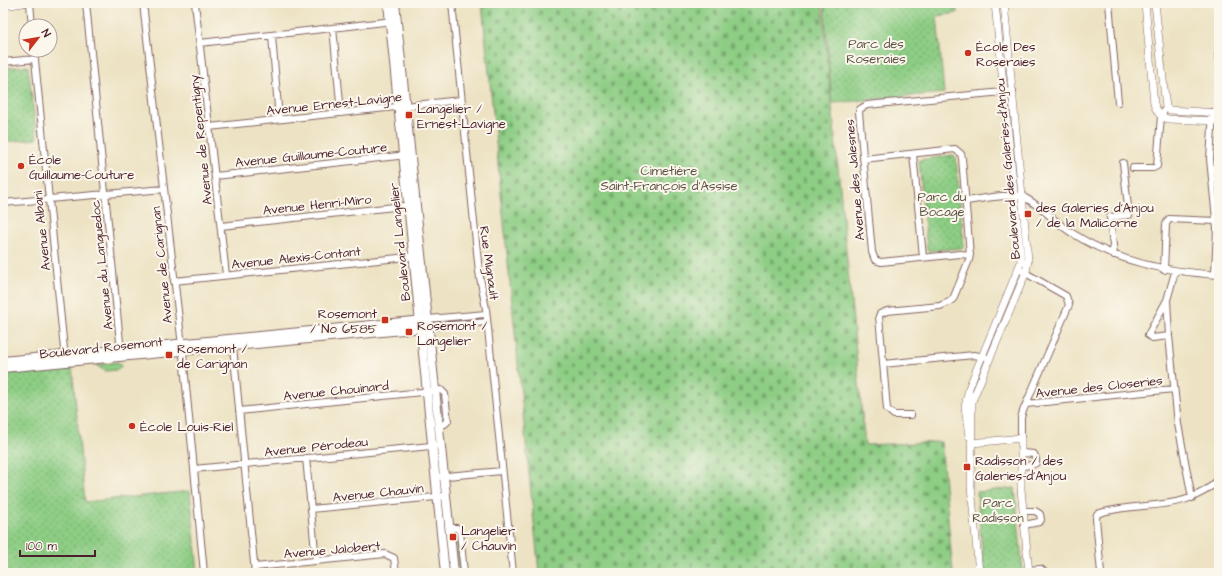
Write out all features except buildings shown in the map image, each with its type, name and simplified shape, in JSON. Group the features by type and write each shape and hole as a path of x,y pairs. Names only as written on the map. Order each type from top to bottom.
{"main road":[{"name":"Boulevard Langelier","path":"388,3 393,21 424,324 427,393 440,477 446,573"},
{"name":"Boulevard Langelier","path":"393,21 395,3"},
{"name":"Boulevard Langelier","path":"424,324 439,426 436,445"},
{"name":"Boulevard Rosemont","path":"182,347 233,347 424,324"},
{"name":"Boulevard Rosemont","path":"3,368 65,359 424,324"},
{"name":"Boulevard Rosemont","path":"3,361 65,359"},
{"name":"Boulevard Langelier","path":"442,497 449,528 454,573"}],"street":[{"path":"3,6 23,3"},
{"path":"30,3 31,18"},
{"name":"Avenue du Languedoc","path":"86,3 121,354"},
{"name":"Avenue de Carignan","path":"143,3 182,347 204,573"},
{"name":"Avenue de Repentigny","path":"195,3 226,275"},
{"name":"Rue Mignault","path":"452,3 479,272 487,322 513,573"},
{"name":"Boulevard des Galeries-d'Anjou","path":"979,573 971,486 972,401 986,358 1023,271 1028,251 1023,197 995,3"},
{"name":"Boulevard des Galeries-d'Anjou","path":"1004,3 1015,196 1023,271"},
{"path":"1109,3 1118,102"},
{"path":"1145,3 1154,104 1161,116 1168,119 1216,121"},
{"path":"1133,168 1153,168 1158,166 1161,116 1166,108 1155,3"},
{"path":"200,43 393,21"},
{"path":"333,28 341,113"},
{"path":"272,36 279,119"},
{"path":"3,62 35,59"},
{"name":"Avenue Albani","path":"35,59 65,359"},
{"name":"Avenue des Jalesnes","path":"970,255 960,254 881,262 875,260 872,252 858,117 860,109 863,107 1009,92"},
{"name":"Avenue Ernest-Lavigne","path":"209,126 461,100"},
{"path":"966,201 1015,196 1023,197 1072,233 1114,255 1164,270 1217,275 1216,221 1210,159 1216,113 1170,110 1166,108"},
{"path":"863,158 955,149 962,158 970,255 957,288 949,302 940,306 887,311 880,314 879,320 883,364 889,412 894,415 911,415"},
{"path":"913,154 923,257"},
{"name":"Avenue Guillaume-Couture","path":"214,176 406,155"},
{"path":"1114,255 1110,217 1129,215 1123,163"},
{"path":"3,203 164,189"},
{"name":"Avenue Henri-Miro","path":"220,226 411,205"},
{"path":"1164,270 1166,224 1169,219 1216,221"},
{"name":"Avenue Alexis-Contant","path":"174,281 417,256"},
{"path":"1023,271 1066,296 1069,305 1020,418 1023,511 1029,572 1040,569 1046,573"},
{"path":"1169,336 1152,338 1148,335 1167,300 1175,272"},
{"path":"1167,300 1178,424 1192,498"},
{"name":"Boulevard Rosemont","path":"424,324 486,314"},
{"name":"Boulevard Rosemont","path":"424,324 487,322"},
{"path":"233,347 255,570"},
{"path":"883,364 974,355 986,358"},
{"name":"Avenue des Closeries","path":"1026,404 1174,389"},
{"name":"Avenue Chouinard","path":"239,411 435,391"},
{"path":"972,444 1021,438"},
{"name":"Avenue Pérodeau","path":"194,469 436,445"},
{"path":"1022,453 1034,454 1036,459 1036,463 1022,466"},
{"path":"306,458 316,561"},
{"path":"440,477 502,471"},
{"path":"1101,573 1096,519 1097,514 1192,498 1207,490 1219,479"},
{"name":"Avenue Chauvin","path":"312,510 442,497"},
{"path":"1023,511 1035,510 1041,517 1038,522 1024,525"},
{"path":"449,528 457,528 460,532 464,573"},
{"name":"Avenue Jalobert","path":"255,570 316,561 389,554 392,555 395,561 396,573"}],"green space":[{"name":"Cimetière Saint-François d'Assise","path":"482,3 822,3 865,445 941,442 953,573 539,573"},
{"name":"Parc des Roseraies","path":"824,3 956,3 957,13 937,16 944,93 832,103"},
{"path":"28,66 37,139 3,142 3,68"},
{"name":"Parc du Bocage","path":"953,155 956,158 964,246 962,248 929,251 927,249 919,160"},
{"path":"118,362 121,366 118,370 105,371 96,365"},
{"path":"72,366 85,502 190,491 198,573 3,573 3,373"},
{"name":"Parc Radisson","path":"1015,488 1023,573 984,573 977,492"},
{"path":"457,534 461,573 458,573 454,535"}],"place":[{"name":"École Des Roseraies","path":"968,53"},
{"name":"Langelier / Ernest-Lavigne","path":"409,115"},
{"name":"École Guillaume-Couture","path":"21,166"},
{"name":"des Galeries d'Anjou / de la Malicorne","path":"1028,214"},
{"name":"Rosemont / No 6585","path":"385,320"},
{"name":"Rosemont / Langelier","path":"409,332"},
{"name":"Rosemont / de Carignan","path":"169,355"},
{"name":"École Louis-Riel","path":"132,426"},
{"name":"Radisson / des Galeries-d'Anjou","path":"967,467"},
{"name":"Langelier / Chauvin","path":"453,537"}]}
